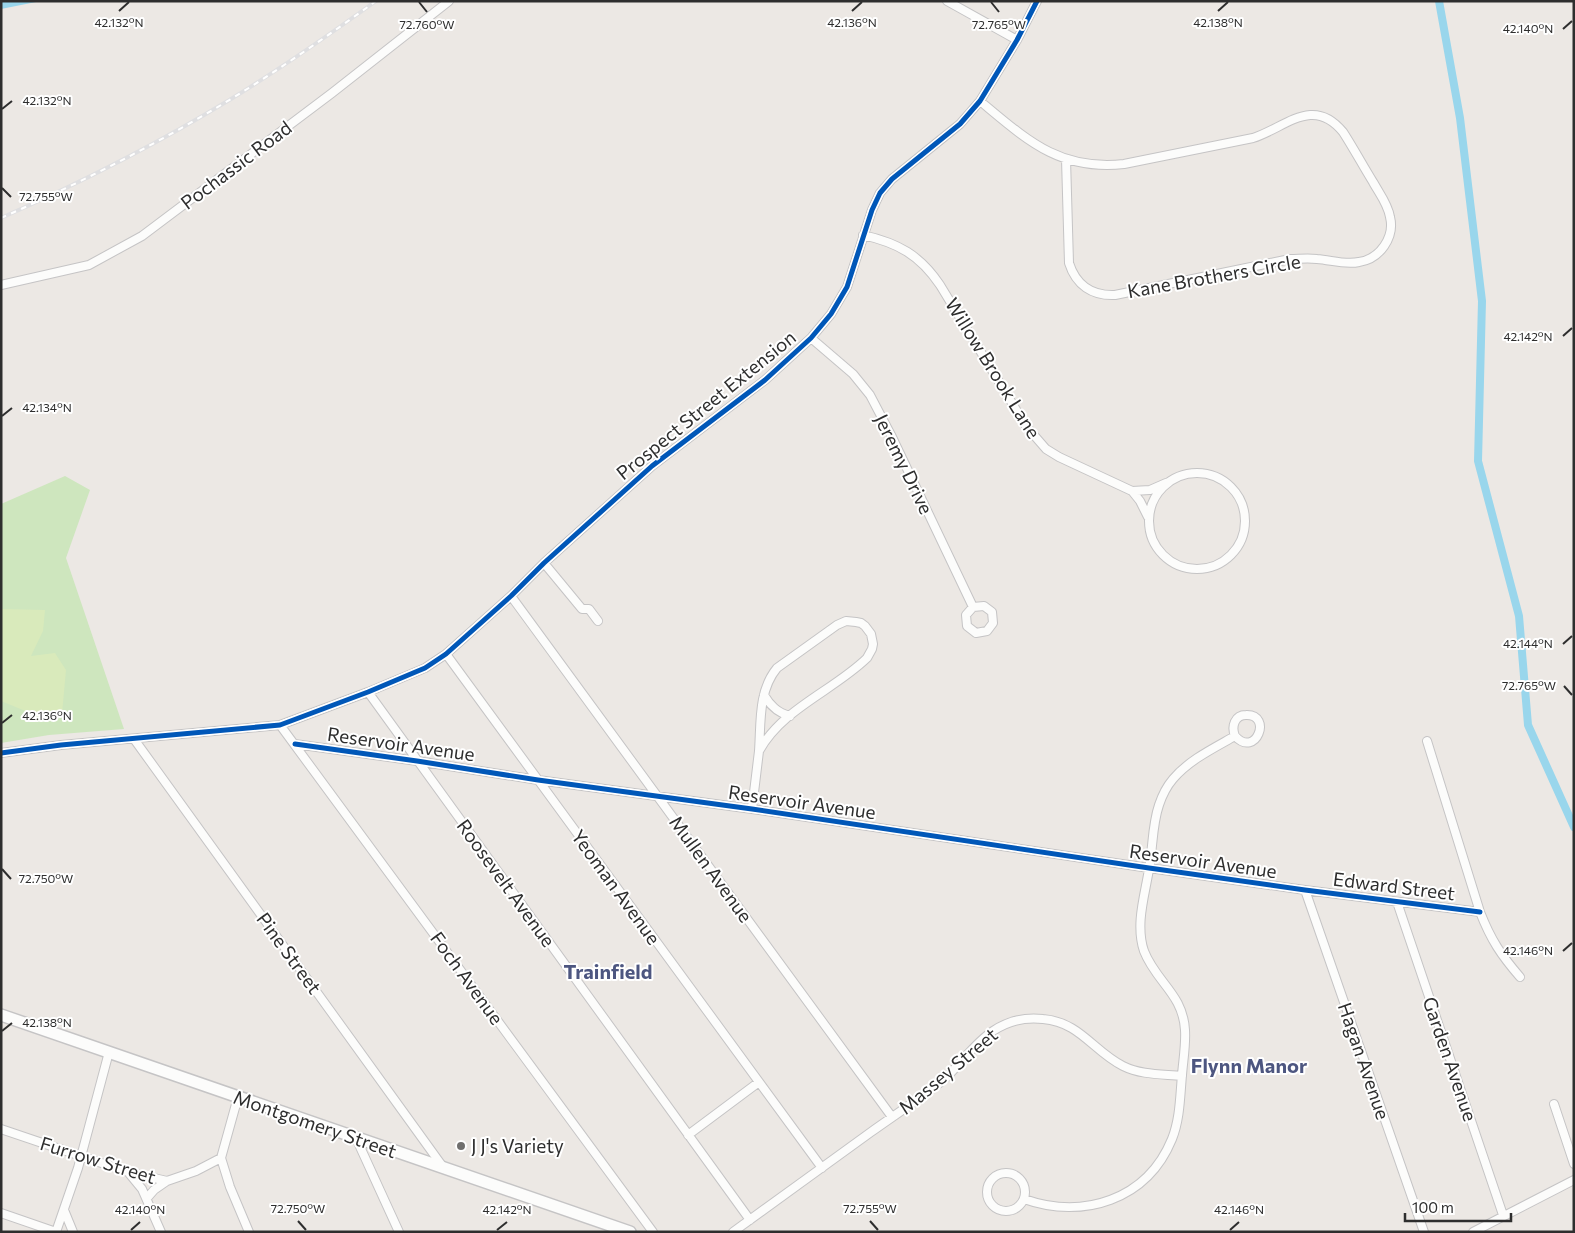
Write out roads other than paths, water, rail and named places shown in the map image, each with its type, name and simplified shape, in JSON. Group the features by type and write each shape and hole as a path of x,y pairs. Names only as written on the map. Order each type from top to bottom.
{"main road":[{"name":"Montgomery Street","path":"1,1015 630,1232"}],"street":[{"name":"Pochassic Road","path":"1,285 89,265 142,236 332,93 449,1"},
{"path":"947,1 1017,40"},
{"name":"Prospect Street Extension","path":"1,753 61,745 280,725 425,668 446,654 652,466 765,380 811,338 830,314 847,286 875,203 885,185 968,116 980,101 1017,40 1037,1"},
{"name":"Kane Brothers Circle","path":"980,101 1044,150 1066,159 1090,164 1124,164 1253,138 1296,117 1316,115 1334,123 1348,140 1388,210 1391,222 1390,235 1380,252 1363,262 1350,263 1319,259 1290,259 1115,294 1101,294 1089,290 1078,281 1069,263 1066,159"},
{"name":"Willow Brook Lane","path":"863,235 896,245 914,256 929,269 1026,426 1041,444 1059,457 1132,491"},
{"name":"Jeremy Drive","path":"811,338 853,374 870,395 973,607"},
{"path":"1195,472 1210,474 1219,478 1230,485 1239,498 1244,512 1244,527 1240,542 1225,559 1211,566 1196,569 1180,566 1167,558 1156,547 1150,533 1148,517 1140,501 1132,491 1150,490 1180,475 1195,472"},
{"path":"1148,517 1152,502 1160,488 1166,483"},
{"path":"544,563 582,609 589,609 598,621"},
{"name":"Mullen Avenue","path":"511,596 892,1117"},
{"path":"752,809 759,751 761,710 764,695 772,675 780,665 837,625 851,621 865,626 872,639 872,649 867,658 773,730 759,751"},
{"name":"Yeoman Avenue","path":"446,654 822,1168"},
{"name":"Roosevelt Avenue","path":"368,692 750,1220"},
{"path":"764,695 776,710 790,716"},
{"name":"Foch Avenue","path":"280,725 653,1232"},
{"path":"1024,1200 1056,1207 1085,1207 1112,1200 1138,1184 1159,1162 1172,1138 1178,1117 1186,1032 1181,1008 1174,995 1148,961 1142,945 1141,928 1142,908 1157,812 1173,779 1187,766 1235,736"},
{"name":"Pine Street","path":"134,739 444,1168"},
{"path":"1427,741 1480,912 1489,935 1503,958 1520,977"},
{"name":"Reservoir Avenue","path":"294,744 417,760 538,780 752,809 1305,890"},
{"name":"Edward Street","path":"1305,890 1480,912"},
{"name":"Hagan Avenue","path":"1305,890 1424,1232"},
{"name":"Garden Avenue","path":"1397,902 1503,1215"},
{"name":"Massey Street","path":"734,1232 942,1080 993,1031 1014,1021 1046,1019 1070,1026 1108,1056 1131,1070 1150,1074 1182,1076"},
{"path":"1,1213 56,1232 81,1157 109,1052"},
{"path":"688,1135 759,1082"},
{"path":"238,1097 222,1158 230,1187 249,1232"},
{"path":"1554,1104 1574,1164"},
{"name":"Furrow Street","path":"1,1129 128,1172 167,1181 196,1171 222,1158"},
{"path":"356,1138 399,1232"},
{"path":"128,1172 142,1189 162,1232"},
{"path":"1005,1173 1013,1174 1023,1185 1025,1192 1024,1200 1020,1206 1013,1210 1005,1212 997,1210 988,1202 987,1186 998,1175 1005,1173"},
{"path":"1473,1232 1574,1180"},
{"path":"147,1198 154,1190 167,1181"},
{"path":"64,1210 73,1232"}],"water":[{"path":"1,1 41,1 1,9"}],"waterway":[{"path":"1439,1 1460,118 1482,301 1478,461 1519,616 1528,725 1574,827"}],"railway":[{"path":"1,218 118,162 203,116 286,64 376,1"}],"place":[{"name":"J J's Variety","path":"461,1146"}],"district":[{"name":"Trainfield","path":"608,972"},
{"name":"Flynn Manor","path":"1249,1066"}]}
